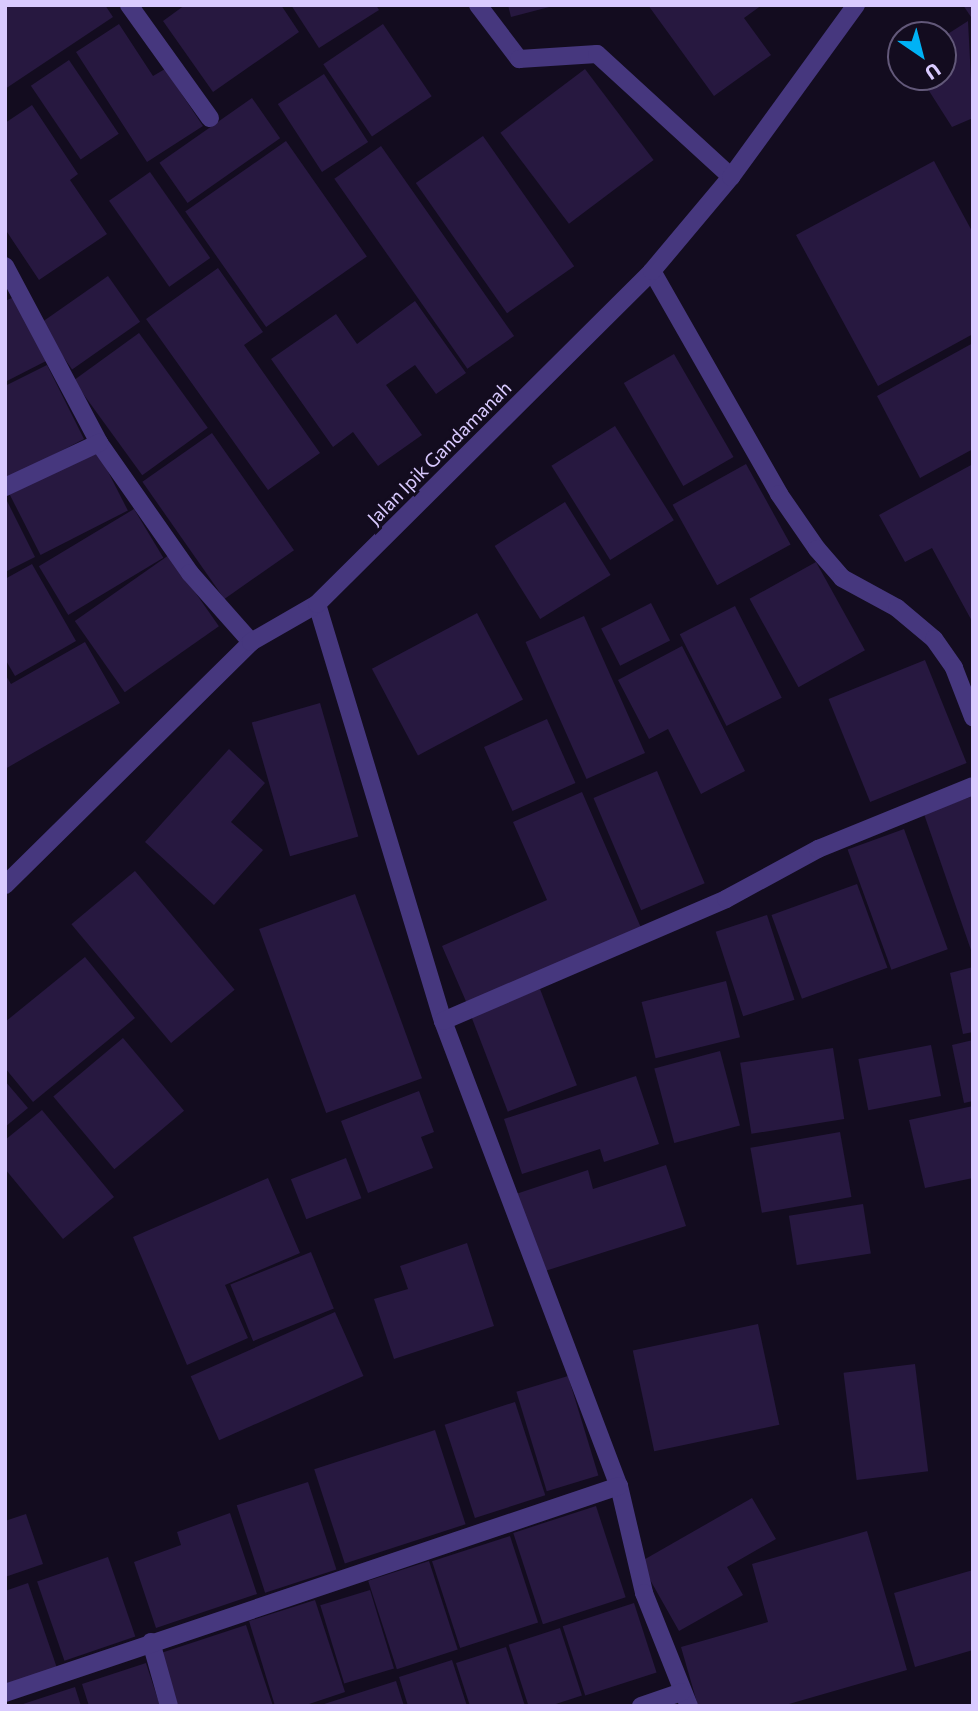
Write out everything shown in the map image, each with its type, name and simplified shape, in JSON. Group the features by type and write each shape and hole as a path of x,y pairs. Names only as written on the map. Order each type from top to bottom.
{"street":[{"path":"129,5 210,118"},
{"path":"478,5 519,59 597,54 731,177"},
{"name":"Jalan Ipik Gandamanah","path":"5,885 251,642 317,604 652,271 731,177 856,5"},
{"path":"5,266 99,443 190,573 251,642"},
{"path":"652,271 779,494 817,549 842,578 898,608 934,639 954,668 973,717"},
{"path":"5,487 99,443"},
{"path":"317,604 443,1021 619,1486 644,1593 686,1699 641,1706"},
{"path":"443,1021 726,899 818,849 973,786"},
{"path":"5,1693 619,1486"},
{"path":"151,1642 169,1706"}],"building":[{"path":"5,5 105,5 113,17 5,89"},
{"path":"185,5 281,5 299,32 213,92 163,21"},
{"path":"291,5 376,5 379,10 319,48"},
{"path":"508,5 553,5 553,6 511,17"},
{"path":"648,5 762,5 744,18 771,55 714,96"},
{"path":"963,5 973,5 973,20"},
{"path":"968,21 973,118 952,127 929,91 957,91 957,28"},
{"path":"119,24 153,76 165,69 203,126 147,162 76,52"},
{"path":"383,24 432,96 372,136 323,64"},
{"path":"69,60 119,134 81,160 31,86"},
{"path":"585,69 654,160 569,224 500,133"},
{"path":"324,74 368,142 322,172 278,104"},
{"path":"252,98 280,138 188,203 159,163"},
{"path":"32,105 78,174 70,180 107,234 39,280 5,229 5,123"},
{"path":"483,136 574,266 507,313 416,183"},
{"path":"286,141 367,257 266,327 185,212"},
{"path":"381,146 514,336 467,369 334,179"},
{"path":"934,161 973,233 973,334 878,386 796,235"},
{"path":"150,172 210,258 169,287 109,201"},
{"path":"218,268 263,332 244,345 320,453 268,490 146,319"},
{"path":"108,276 140,322 72,369 40,324"},
{"path":"14,297 46,361 5,382 5,301"},
{"path":"415,301 466,373 436,394 415,365 386,385 422,435 378,466 353,432 333,447 271,359 336,314 357,344"},
{"path":"139,333 208,428 142,475 73,381"},
{"path":"973,343 973,449 920,478 877,396"},
{"path":"674,354 734,457 683,486 624,383"},
{"path":"47,365 84,439 7,479 5,386"},
{"path":"615,426 674,520 610,560 551,466"},
{"path":"212,433 294,550 224,599 142,482"},
{"path":"97,450 128,511 41,555 10,494"},
{"path":"746,464 791,544 717,585 673,505"},
{"path":"973,464 973,623 932,548 905,562 879,515"},
{"path":"5,497 35,557 5,572"},
{"path":"565,502 611,575 540,619 495,546"},
{"path":"134,509 163,558 68,615 39,566"},
{"path":"169,555 219,626 125,692 75,621"},
{"path":"816,562 865,650 798,687 750,599"},
{"path":"32,564 76,641 15,676 5,659 5,579"},
{"path":"651,603 670,640 620,666 601,628"},
{"path":"735,606 782,698 727,726 680,634"},
{"path":"477,613 523,700 418,755 372,669"},
{"path":"584,616 645,753 587,779 526,642"},
{"path":"85,642 120,703 5,769 5,674 11,684"},
{"path":"682,646 745,771 701,794 668,729 649,739 618,680"},
{"path":"925,660 967,763 870,802 829,699"},
{"path":"320,703 358,837 290,856 252,723"},
{"path":"547,719 575,783 512,811 484,747"},
{"path":"229,749 265,783 231,822 263,850 214,905 145,842"},
{"path":"657,771 705,883 641,910 593,798"},
{"path":"582,792 642,930 468,1006 442,946 547,900 513,822"},
{"path":"973,796 973,953 972,953 924,814"},
{"path":"904,829 948,949 891,970 848,850"},
{"path":"135,871 235,990 171,1043 71,924"},
{"path":"857,884 887,968 802,999 771,915"},
{"path":"355,894 422,1078 326,1113 259,929"},
{"path":"767,915 795,1000 743,1016 716,932"},
{"path":"85,957 135,1018 33,1102 5,1068 5,1022"},
{"path":"973,967 973,1032 963,1034 950,973"},
{"path":"726,981 740,1037 656,1058 642,1002"},
{"path":"540,989 577,1085 508,1112 471,1016"},
{"path":"123,1038 184,1111 114,1169 53,1096"},
{"path":"973,1040 973,1101 964,1103 952,1045"},
{"path":"931,1045 941,1096 868,1110 858,1059"},
{"path":"833,1048 844,1119 751,1134 740,1063"},
{"path":"720,1051 740,1125 674,1143 654,1069"},
{"path":"636,1076 659,1144 604,1162 600,1149 522,1174 504,1119"},
{"path":"5,1081 28,1108 5,1127"},
{"path":"419,1091 434,1132 421,1137 433,1168 368,1193 341,1121"},
{"path":"973,1106 973,1178 925,1188 909,1120"},
{"path":"42,1110 114,1197 63,1239 5,1169 5,1140"},
{"path":"840,1132 851,1197 762,1213 750,1148"},
{"path":"346,1158 361,1198 306,1219 291,1179"},
{"path":"666,1165 686,1226 542,1272 516,1194 588,1170 593,1189"},
{"path":"268,1178 300,1253 225,1285 248,1338 187,1365 133,1237"},
{"path":"863,1204 871,1253 797,1265 789,1216"},
{"path":"467,1243 494,1326 394,1359 374,1299 408,1289 400,1266"},
{"path":"311,1252 334,1309 253,1341 230,1285"},
{"path":"335,1312 363,1376 219,1440 191,1376"},
{"path":"758,1324 779,1425 654,1451 633,1351"},
{"path":"915,1364 928,1471 857,1480 844,1373"},
{"path":"568,1376 598,1475 547,1491 516,1392"},
{"path":"515,1402 545,1495 475,1518 445,1425"},
{"path":"435,1430 466,1524 345,1563 314,1469"},
{"path":"308,1482 336,1569 265,1593 237,1505"},
{"path":"752,1498 776,1539 727,1567 743,1595 679,1631 640,1562"},
{"path":"596,1506 626,1597 543,1624 513,1533"},
{"path":"230,1513 257,1594 156,1628 134,1562 181,1545 177,1532"},
{"path":"26,1514 43,1564 5,1577 5,1521"},
{"path":"867,1531 907,1670 782,1706 698,1706 681,1647 768,1622 752,1564"},
{"path":"510,1536 538,1623 460,1648 432,1561"},
{"path":"108,1557 135,1636 64,1661 37,1581"},
{"path":"429,1561 458,1649 397,1669 368,1581"},
{"path":"973,1570 973,1650 915,1667 894,1593"},
{"path":"28,1583 58,1671 5,1688 5,1591"},
{"path":"370,1590 394,1668 344,1684 320,1605"},
{"path":"315,1600 345,1692 303,1706 275,1706 249,1621"},
{"path":"634,1603 657,1672 585,1696 563,1626"},
{"path":"246,1625 273,1706 178,1706 161,1653"},
{"path":"560,1628 582,1696 550,1706 529,1706 509,1645"},
{"path":"506,1647 525,1706 470,1706 456,1663"},
{"path":"452,1660 467,1706 408,1706 399,1677"},
{"path":"146,1663 160,1706 89,1706 82,1684"},
{"path":"396,1681 404,1706 321,1706 321,1705"},
{"path":"75,1687 81,1706 20,1706 20,1705"}]}
